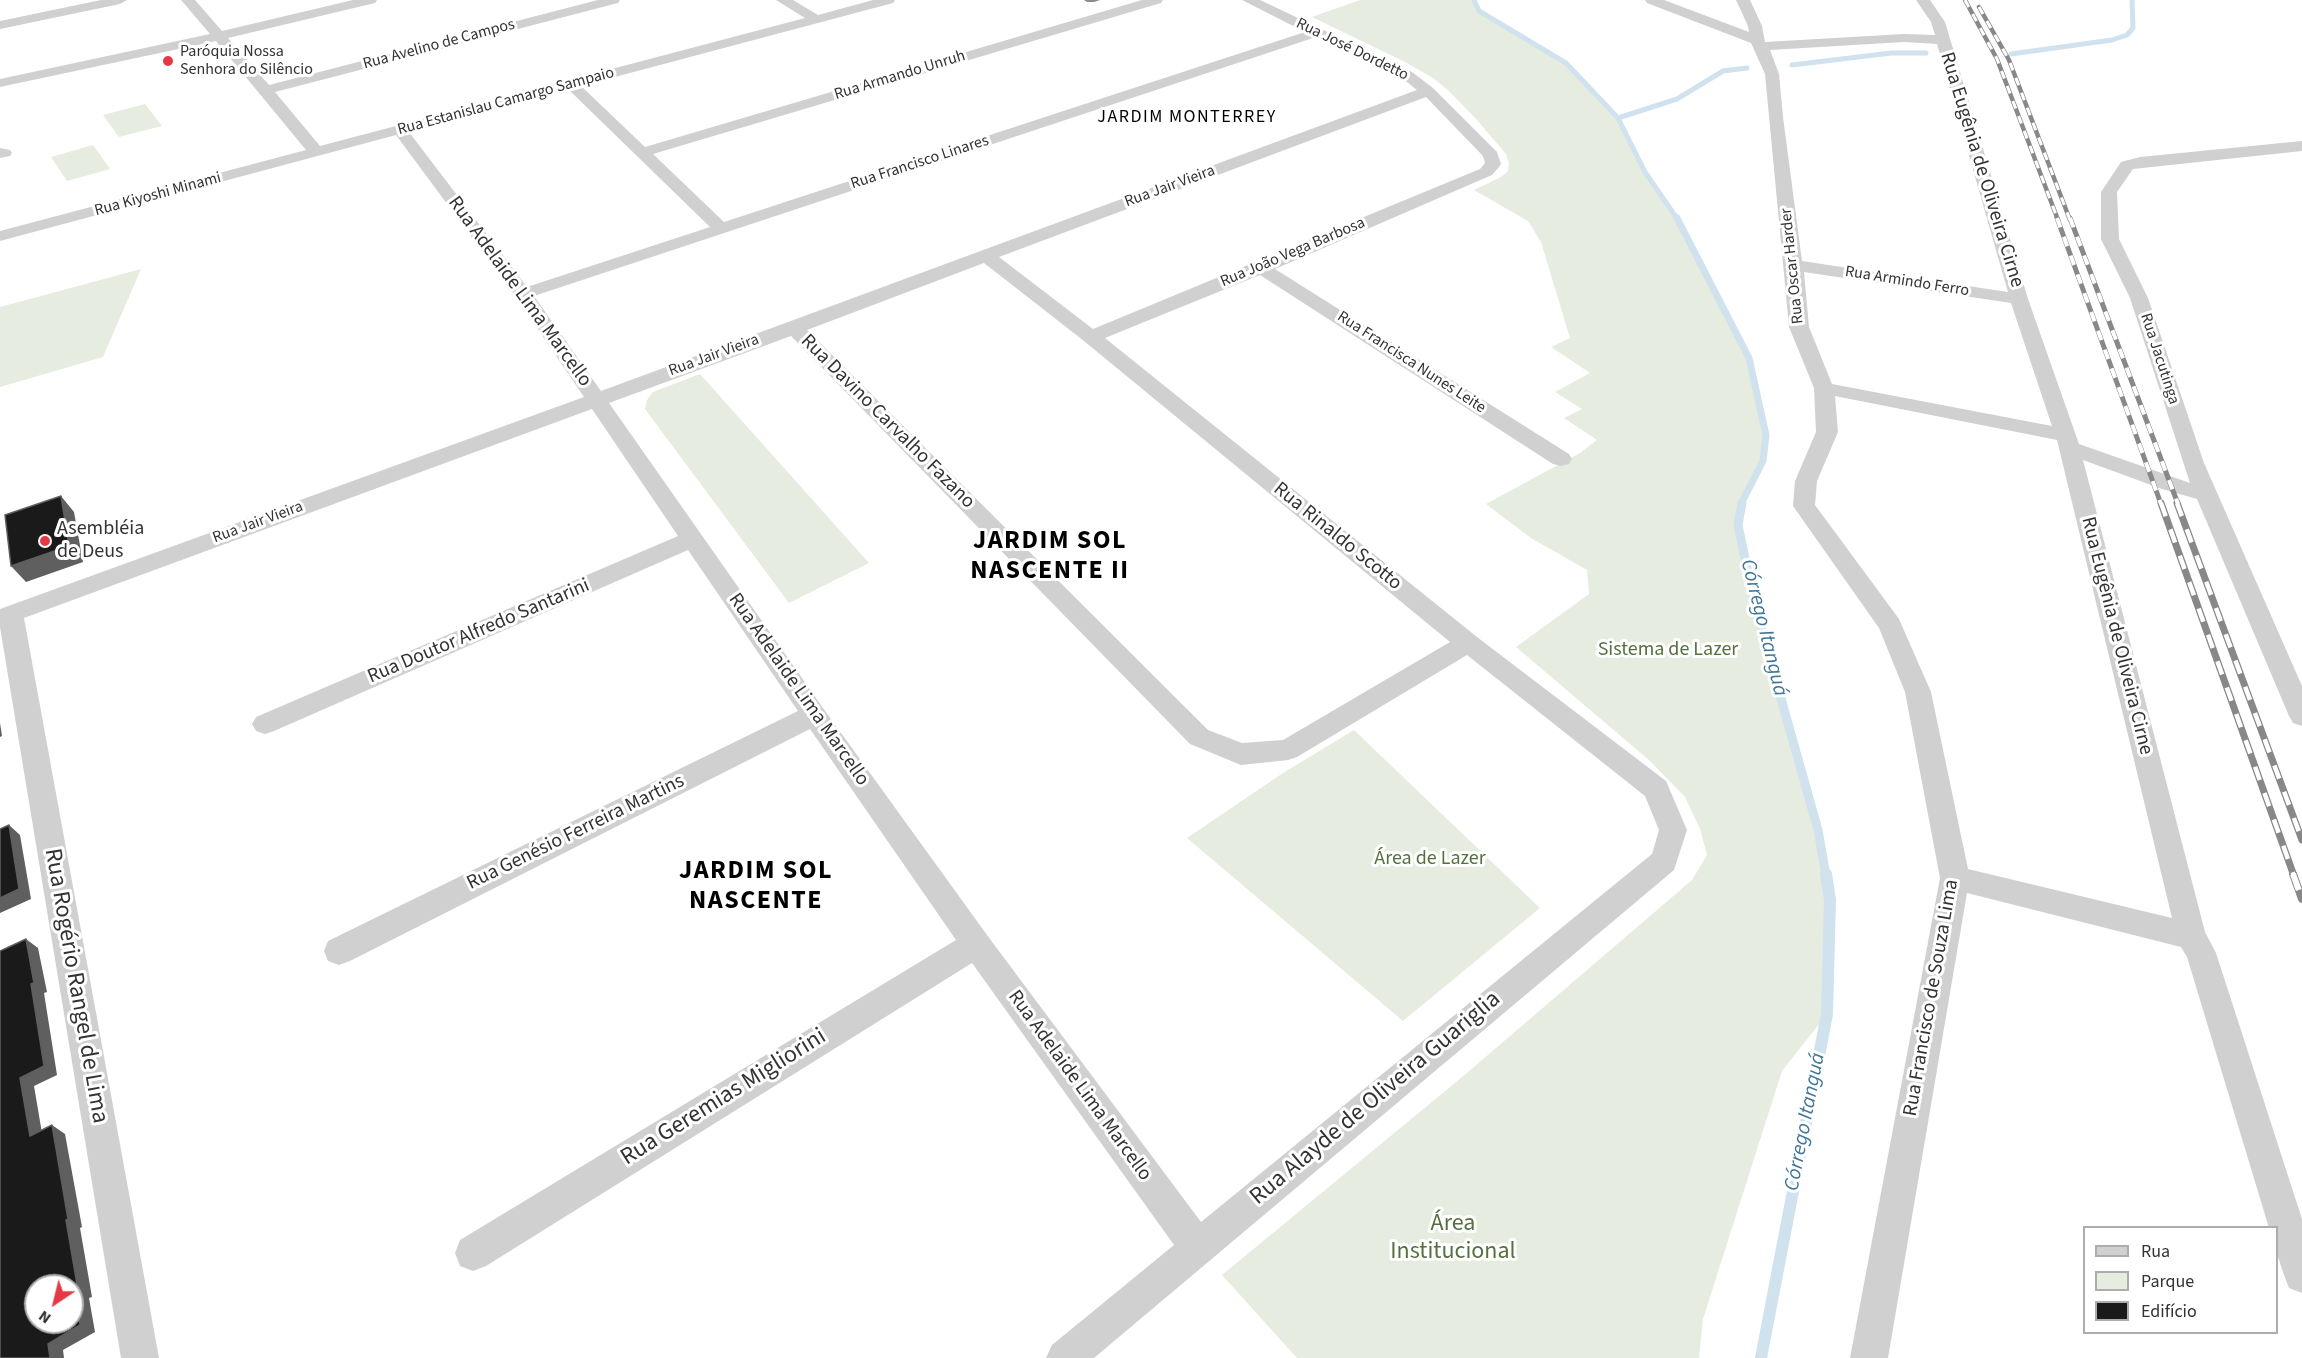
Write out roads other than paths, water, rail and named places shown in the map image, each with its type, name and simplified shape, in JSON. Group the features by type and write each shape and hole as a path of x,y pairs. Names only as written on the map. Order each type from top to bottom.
{"street":[{"path":"0,25 120,0"},
{"path":"188,0 316,152"},
{"path":"0,83 218,36 370,0"},
{"name":"Rua Avelino de Campos","path":"266,90 613,0"},
{"path":"783,0 816,19"},
{"name":"Rua Estanislau Camargo Sampaio","path":"316,152 888,0"},
{"name":"Rua Armando Unruh","path":"644,152 1156,0"},
{"name":"Rua José Dordetto","path":"1249,0 1407,75 1428,91 1491,155 1493,164"},
{"path":"1653,0 1759,43 1904,38 1942,40"},
{"name":"Rua Oscar Harder","path":"1743,0 1772,74 1799,327 1824,388"},
{"name":"Rua Eugênia de Oliveira Cirne","path":"1923,0 1938,22 2019,299 2068,441 2191,936 2201,953 2302,1275"},
{"name":"Rua Francisco Linares","path":"523,294 1317,32"},
{"path":"572,85 721,228"},
{"name":"Rua Jair Vieira","path":"5,616 794,328 1428,91"},
{"name":"Rua Adelaide Lima Marcello","path":"400,130 523,294 814,715 976,944 1198,1248"},
{"name":"Rua Jacutinga","path":"2302,146 2127,165 2109,192 2110,239 2139,298 2193,463 2302,716"},
{"name":"Rua Kiyoshi Minami","path":"0,236 316,152"},
{"name":"Rua João Vega Barbosa","path":"1090,337 1261,268 1485,172 1493,164"},
{"name":"Rua Rinaldo Scotto","path":"985,255 1090,337 1468,643 1656,789 1673,830"},
{"name":"Rua Armindo Ferro","path":"1794,265 2019,299"},
{"name":"Rua Francisca Nunes Leite","path":"1261,268 1561,459"},
{"name":"Rua Davino Carvalho Fazano","path":"794,328 1199,737 1241,754 1288,750 1468,643"},
{"path":"1824,388 2068,441 2170,484 2206,494"},
{"name":"Rua Francisco de Souza Lima","path":"1824,388 1827,432 1806,481 1804,506 1890,625 1918,692 1955,878 1869,1358"},
{"name":"Rua Doutor Alfredo Santarini","path":"265,724 693,539"},
{"name":"Rua Rogério Rangel de Lima","path":"5,616 140,1358"},
{"name":"Rua Genésio Ferreira Martins","path":"339,951 814,715"},
{"name":"Rua Alayde de Oliveira Guariglia","path":"1065,1358 1664,861 1673,830"},
{"path":"1955,878 2191,936"},
{"name":"Rua Geremias Migliorini","path":"473,1253 976,944"}],"waterway":[{"name":"Córrego Itanguá","path":"1474,0 1479,11 1566,63 1618,118"},
{"path":"2011,54 2112,40 2127,35 2133,28 2132,0"},
{"path":"1792,65 1891,53 1926,53"},
{"path":"1618,118 1677,99 1723,71 1747,68"},
{"name":"Córrego Itanguá","path":"1618,118 1645,172 1678,220"},
{"name":"Córrego Itanguá","path":"1677,218 1749,358 1766,435 1763,461 1741,504"},
{"name":"Córrego Itanguá","path":"1742,503 1738,525 1755,606 1818,830 1826,876"},
{"name":"Córrego Itanguá","path":"1761,1358 1827,1014 1830,900 1826,874"}],"railway":[{"path":"1965,0 1997,59 2058,220"},
{"path":"1979,7 2009,60 2070,220"},
{"path":"2057,218 2161,504"},
{"path":"2070,218 2178,504"},
{"path":"2161,503 2294,876"},
{"path":"2177,503 2302,840"},
{"path":"2293,874 2302,899"}],"place":[{"name":"Paróquia Nossa Senhora do Silêncio","path":"168,61"},
{"name":"Asembléia de Deus","path":"45,541"}],"district":[{"name":"JARDIM MONTERREY","path":"1187,118"},
{"name":"JARDIM SOL NASCENTE II","path":"1050,557"},
{"name":"JARDIM SOL NASCENTE","path":"756,887"}],"park label":[{"name":"Sistema de Lazer","path":"1668,651"},
{"name":"Área de Lazer","path":"1430,860"},
{"name":"Área Institucional","path":"1453,1239"}]}
